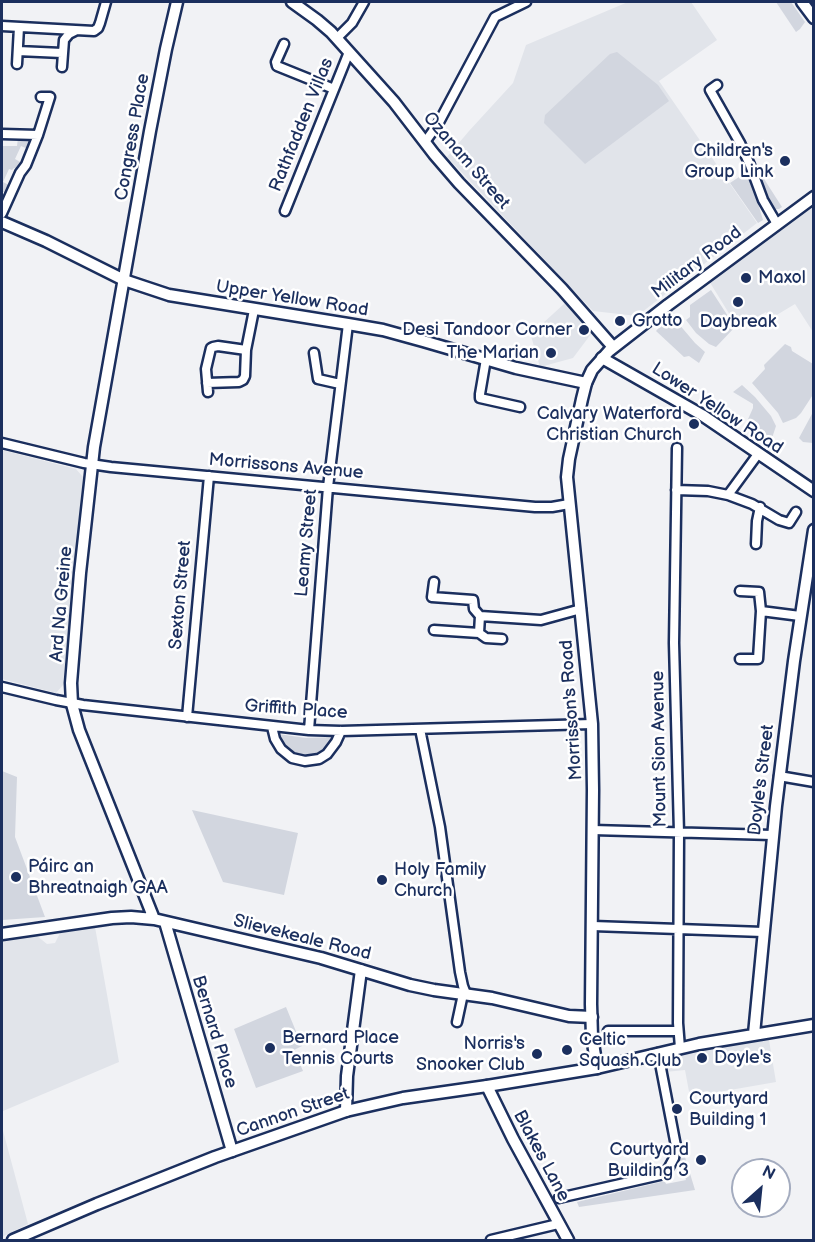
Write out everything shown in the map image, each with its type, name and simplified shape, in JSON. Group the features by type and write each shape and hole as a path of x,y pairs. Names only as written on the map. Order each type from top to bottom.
{"street":[{"path":"2,26 94,31 98,28 106,2"},
{"name":"Congress Place","path":"124,280 164,60 177,2"},
{"name":"Ozanam Street","path":"292,2 337,38 459,183 562,289 613,347"},
{"path":"337,38 352,23 364,2"},
{"path":"425,142 438,124 494,19 499,14 526,2"},
{"path":"803,2 813,18"},
{"path":"17,64 19,27"},
{"path":"62,67 63,42 67,35 81,31"},
{"path":"284,44 276,62 277,66 334,89"},
{"path":"18,51 62,53"},
{"name":"Rathfadden Villas","path":"285,211 349,52"},
{"path":"717,85 710,90 740,143 762,200 777,224"},
{"path":"2,213 38,135 50,97 42,97"},
{"path":"2,134 38,135"},
{"name":"Military Road","path":"602,358 613,347 813,197"},
{"name":"Upper Yellow Road","path":"2,222 124,280 169,296 348,324 402,335 525,370 586,383"},
{"name":"Ard Na Greine","path":"124,280 92,464 71,683 72,704 84,744 159,920"},
{"path":"246,350 212,347 207,367 207,387 244,380 246,350 254,310"},
{"name":"Leamy Street","path":"309,730 328,487 348,324"},
{"path":"314,353 318,379 340,384"},
{"name":"Morrisson's Road","path":"597,1068 592,1037 592,724 567,483 568,466 586,383 592,370 602,358"},
{"name":"Lower Yellow Road","path":"602,358 694,410 813,490"},
{"path":"486,359 480,398 520,407"},
{"name":"Morrissons Avenue","path":"2,443 92,464 535,507 569,504"},
{"name":"Mount Sion Avenue","path":"676,448 675,665 679,833 678,1030 680,1048"},
{"path":"728,495 758,454"},
{"name":"Sexton Street","path":"187,717 209,476"},
{"path":"676,490 708,491 728,495 760,507 779,520 789,523 796,512"},
{"path":"756,544 756,527 760,507"},
{"name":"Doyle's Street","path":"754,1034 772,835 813,530"},
{"path":"434,582 432,597 473,600 474,609 480,616 541,620 581,609"},
{"path":"740,591 759,592 761,611 758,659 740,659"},
{"path":"761,611 800,616"},
{"path":"478,633 480,616"},
{"path":"434,630 478,633 486,638 502,639"},
{"name":"Griffith Place","path":"2,687 72,704 309,730 592,724"},
{"path":"272,727 281,749 292,758 305,761 315,761 323,757 333,746 341,731"},
{"path":"420,729 442,838 464,994 457,1022"},
{"path":"779,776 813,782"},
{"path":"593,830 772,835"},
{"name":"Slievekeale Road","path":"2,934 112,918 159,920 321,958 410,985 492,998 569,1016 592,1017"},
{"name":"Bernard Place","path":"159,920 232,1151"},
{"path":"593,926 763,933"},
{"path":"346,1111 347,1076 361,970"},
{"name":"Cannon Street","path":"13,1240 232,1151 346,1111 393,1100 597,1068 680,1048 813,1025"},
{"path":"608,1031 678,1030"},
{"path":"560,1198 660,1175 668,1169 674,1158 676,1146 658,1053"},
{"name":"Blakes Lane","path":"487,1086 568,1240"},
{"path":"491,1240 558,1224"}],"shaded area":[{"path":"628,2 691,2 717,40 659,81 757,223 637,316 593,311 447,157 513,83 526,45"},
{"path":"776,2 791,2 805,22 800,29 796,32"},
{"path":"617,52 658,85 669,101 585,164 544,123 545,115 610,54"},
{"path":"18,138 30,139 31,143 28,149 21,146 15,159 22,163 17,170 9,169 3,182 9,185 6,192 2,192 2,146 17,146"},
{"path":"757,168 782,207 779,209 775,209 766,199"},
{"path":"748,171 763,220 758,223 730,183"},
{"path":"813,205 813,332 795,304 770,319 766,312 738,328 709,281"},
{"path":"711,290 735,327 716,347 696,333 686,320 690,317 690,305"},
{"path":"565,303 588,326 591,334 573,358 540,367 529,329 542,324"},
{"path":"665,321 672,325 678,323 705,352 699,363 689,356 684,357 656,331"},
{"path":"785,344 813,364 814,393 796,418 783,423 778,413 752,383 765,369 764,365"},
{"path":"742,385 771,416 776,426 770,444 745,426 753,404 733,392"},
{"path":"813,412 813,443 803,442 799,438"},
{"path":"2,450 76,469 83,477 63,685 56,693 2,679"},
{"path":"278,734 306,738 335,737 327,749 319,755 299,757 289,751 280,741"},
{"name":"Páirc an Bhreatnaigh GAA","path":"2,771 17,777 15,837 45,917 2,920"},
{"path":"192,810 298,833 284,895 223,882"},
{"path":"95,927 119,1062 3,1111 2,941 37,936 47,944 55,943 60,933"},
{"name":"Bernard Place Tennis Courts","path":"286,1007 302,1046 294,1050 303,1071 256,1088 234,1029"},
{"path":"769,1040 776,1082 690,1097 685,1070 665,1072 663,1056"},
{"path":"2,1127 28,1224 2,1237"},
{"path":"685,1157 695,1190 579,1207 577,1202 665,1181 666,1184 686,1180 679,1159"}],"place":[{"name":"Children's Group Link","path":"785,161"},
{"name":"Maxol","path":"746,278"},
{"name":"Daybreak","path":"738,302"},
{"name":"Grotto","path":"620,321"},
{"name":"Desi Tandoor Corner","path":"584,330"},
{"name":"The Marian","path":"551,353"},
{"name":"Calvary Waterford Christian Church","path":"694,424"},
{"name":"Páirc an Bhreatnaigh GAA","path":"16,877"},
{"name":"Holy Family Church","path":"382,880"},
{"name":"Bernard Place Tennis Courts","path":"270,1048"},
{"name":"Celtic Squash Club","path":"567,1050"},
{"name":"Norris's Snooker Club","path":"537,1054"},
{"name":"Doyle's","path":"702,1058"},
{"name":"Courtyard Building 1","path":"677,1109"},
{"name":"Courtyard Building 3","path":"701,1160"}]}
